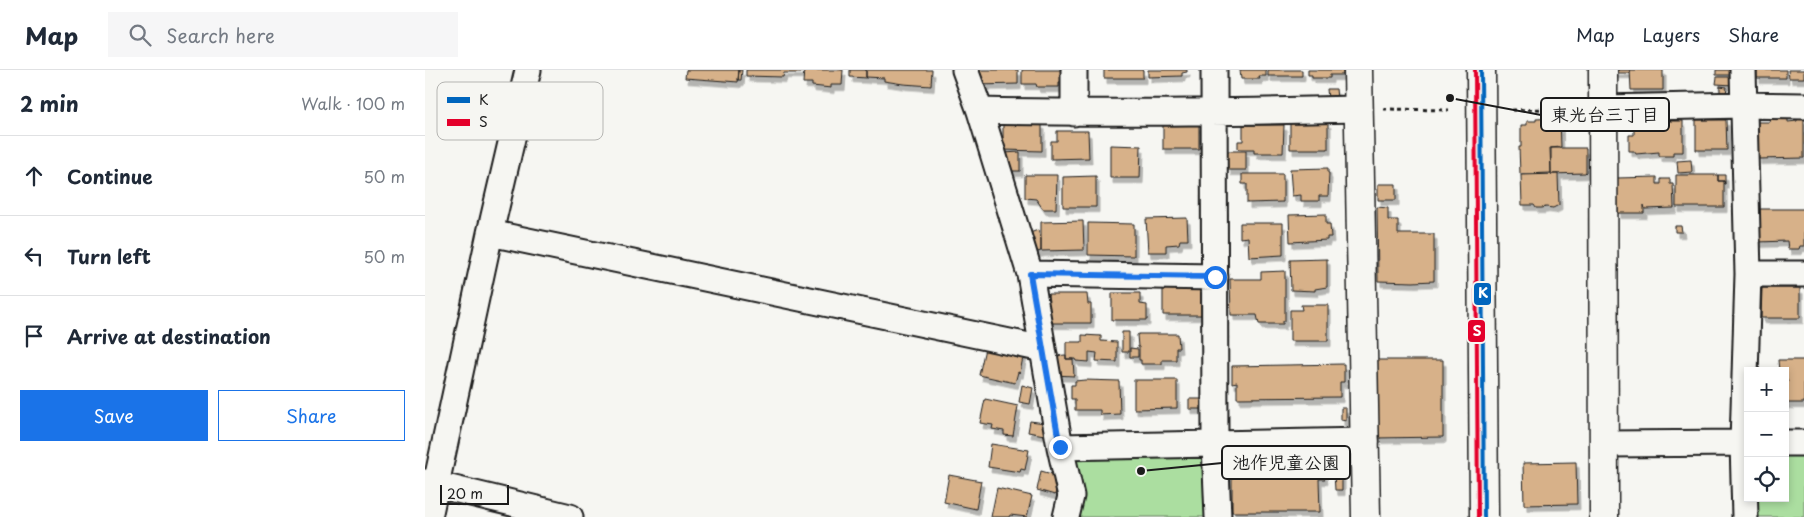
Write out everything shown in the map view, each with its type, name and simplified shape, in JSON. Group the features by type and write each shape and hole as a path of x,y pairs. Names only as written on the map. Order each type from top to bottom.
{"street":[{"path":"965,70 980,111 1030,274 1060,447 1071,496 1066,517"},
{"path":"1074,70 1074,114"},
{"path":"1214,70 1215,444 1218,517"},
{"path":"1358,70 1366,517"},
{"path":"1481,70 1484,517"},
{"path":"1603,70 1604,517"},
{"path":"1743,70 1748,274 1746,412"},
{"path":"1603,108 1743,105 1804,106"},
{"path":"980,111 1074,114 1358,109"},
{"path":"429,517 430,483 512,140"},
{"path":"490,233 1043,350"},
{"path":"1030,274 1215,277"},
{"path":"1748,274 1804,274"},
{"path":"1060,447 1366,441"},
{"path":"1604,444 1744,443"},
{"path":"1789,443 1804,443"},
{"path":"1745,457 1745,517"},
{"path":"430,483 571,517"}],"path":[{"path":"1512,110 1603,108"},
{"path":"1358,109 1449,110"}],"green space":[{"path":"1789,443 1804,443 1804,517 1745,517 1747,502 1789,502"},
{"path":"1215,444 1218,517 1066,517 1060,447"}],"building":[{"path":"686,70 739,70 738,82 685,78"},
{"path":"739,70 742,70 741,80 738,80"},
{"path":"746,70 801,70 801,73 784,73 783,77 746,76"},
{"path":"804,70 843,70 842,85 831,85 831,88 812,86 812,83 803,83"},
{"path":"850,70 866,70 867,78 850,77"},
{"path":"866,70 932,70 931,86 903,84 884,81 884,78 866,77"},
{"path":"977,70 1018,70 1018,84 978,85"},
{"path":"1022,70 1064,70 1064,83 1059,83 1059,87 1037,87 1036,84 1022,84"},
{"path":"1104,70 1143,70 1143,78 1104,78"},
{"path":"1148,70 1187,70 1187,72 1182,73 1182,76 1148,77"},
{"path":"1240,70 1266,70 1266,76 1259,76 1260,79 1241,79"},
{"path":"1268,70 1302,70 1302,76 1268,76"},
{"path":"1308,70 1343,70 1343,75 1330,75 1330,78 1312,78 1312,75 1308,75"},
{"path":"1615,70 1630,70 1630,73 1615,73"},
{"path":"1630,70 1663,70 1663,90 1631,90"},
{"path":"1716,70 1732,70 1732,75 1716,75"},
{"path":"1757,70 1786,70 1786,78 1757,78"},
{"path":"1788,70 1804,70 1804,78 1789,78"},
{"path":"1717,77 1733,77 1733,85 1716,84"},
{"path":"1720,86 1727,87 1726,94 1720,94"},
{"path":"1327,89 1336,89 1337,98 1328,99"},
{"path":"1560,118 1561,147 1550,148 1551,173 1520,174 1519,147 1521,147 1521,125 1527,125 1527,121 1536,121 1536,119"},
{"path":"1770,118 1788,118 1788,122 1804,119 1804,158 1758,159 1757,122 1769,122"},
{"path":"1696,120 1726,120 1727,150 1696,150"},
{"path":"1634,121 1683,121 1683,152 1673,152 1673,156 1659,156 1659,152 1636,154 1634,151 1629,151 1629,135 1634,135"},
{"path":"1328,122 1328,149 1290,149 1290,123"},
{"path":"1003,123 1042,124 1042,151 1003,150"},
{"path":"1163,124 1199,124 1199,149 1163,149"},
{"path":"1243,125 1284,125 1283,153 1254,153 1254,149 1238,149 1238,141 1243,141"},
{"path":"1057,131 1088,131 1089,158 1051,159 1051,141 1057,141"},
{"path":"1110,145 1141,146 1140,178 1110,178"},
{"path":"1551,148 1586,148 1586,172 1551,174"},
{"path":"1227,151 1246,151 1246,170 1228,170"},
{"path":"1020,152 1020,171 1004,171 1004,153"},
{"path":"1691,160 1692,172 1678,173 1677,161"},
{"path":"1328,168 1328,196 1319,196 1319,201 1301,201 1301,195 1292,196 1290,169"},
{"path":"1242,174 1283,174 1283,202 1247,203 1247,184 1242,184"},
{"path":"1558,174 1559,205 1553,208 1536,208 1534,205 1522,205 1521,175"},
{"path":"1025,175 1057,175 1056,209 1043,209 1036,199 1025,198"},
{"path":"1676,175 1718,175 1718,181 1724,181 1724,207 1676,207"},
{"path":"1718,175 1725,175 1725,184 1724,181 1718,181"},
{"path":"1096,176 1096,207 1063,207 1063,177"},
{"path":"1657,177 1657,184 1661,184 1661,179 1670,179 1670,184 1673,184 1674,208 1645,209 1644,205 1644,213 1618,213 1617,178"},
{"path":"1378,184 1396,184 1396,200 1378,200"},
{"path":"1377,207 1388,208 1388,220 1398,220 1398,234 1434,234 1434,281 1378,281"},
{"path":"1758,209 1804,209 1804,246 1800,246 1799,249 1788,249 1787,241 1758,242"},
{"path":"1326,214 1326,224 1330,224 1331,237 1327,237 1327,240 1290,242 1289,215"},
{"path":"1187,218 1188,240 1180,240 1179,244 1166,245 1166,252 1148,252 1146,219"},
{"path":"1083,221 1084,250 1041,251 1041,222"},
{"path":"1088,223 1134,224 1134,256 1088,255"},
{"path":"1240,223 1283,223 1283,255 1249,257 1248,237 1240,238"},
{"path":"1675,226 1681,226 1682,232 1675,232"},
{"path":"1038,230 1041,239 1041,251 1029,254 1022,236"},
{"path":"1327,259 1327,287 1315,289 1315,291 1291,290 1290,260"},
{"path":"1285,271 1285,321 1283,321 1283,324 1259,324 1257,315 1231,315 1230,279 1261,279 1261,272"},
{"path":"1163,287 1201,288 1201,315 1163,315"},
{"path":"1762,288 1800,288 1800,318 1761,318"},
{"path":"1112,293 1140,293 1140,304 1147,305 1147,320 1112,320"},
{"path":"1048,294 1087,294 1088,304 1091,304 1091,323 1047,323"},
{"path":"1301,305 1328,305 1328,341 1290,341 1290,310 1302,310"},
{"path":"1122,332 1129,332 1129,352 1122,352"},
{"path":"1178,334 1179,348 1176,348 1176,360 1162,360 1162,364 1141,364 1137,335"},
{"path":"1082,335 1101,336 1101,341 1117,342 1117,362 1096,361 1097,353 1089,352 1089,362 1066,359 1066,342 1082,342"},
{"path":"986,344 1024,352 1020,373 1018,372 1015,383 979,375"},
{"path":"1130,348 1138,349 1138,357 1130,357"},
{"path":"1066,355 1066,359 1073,359 1074,376 1053,375 1051,356"},
{"path":"1377,360 1443,360 1443,437 1377,438"},
{"path":"1778,360 1804,360 1804,403 1789,403 1789,367 1779,367"},
{"path":"1344,364 1344,382 1340,382 1340,397 1237,398 1237,382 1232,383 1232,366"},
{"path":"1134,380 1177,380 1177,408 1134,409"},
{"path":"1075,381 1119,381 1120,414 1100,415 1100,410 1075,410 1075,399 1071,399 1071,385 1075,385"},
{"path":"1022,385 1033,388 1030,404 1019,402"},
{"path":"985,399 1018,406 1013,436 1004,435 1004,431 992,429 993,425 980,423"},
{"path":"1189,399 1205,399 1205,409 1189,409"},
{"path":"1341,408 1346,408 1346,421 1341,420"},
{"path":"1030,421 1045,423 1044,435 1028,432"},
{"path":"991,444 1029,450 1025,470 1021,469 1020,472 988,467"},
{"path":"1576,462 1577,504 1524,505 1523,463"},
{"path":"1041,471 1059,476 1055,495 1037,490"},
{"path":"1324,472 1325,479 1319,479 1320,512 1232,512 1232,473"},
{"path":"1342,472 1342,490 1335,490 1334,473"},
{"path":"949,475 981,481 976,509 944,502"},
{"path":"997,488 1032,496 1027,517 1010,515 1009,517 991,517"}],"transit line":[{"name":"S","path":"1475,70 1478,517"},
{"name":"K","path":"1481,70 1484,517"}],"place":[{"name":"東光台三丁目","path":"1450,98"},
{"name":"池作児童公園","path":"1141,471"}],"route":[{"path":"1060,447 1030,274 1215,277"}]}
